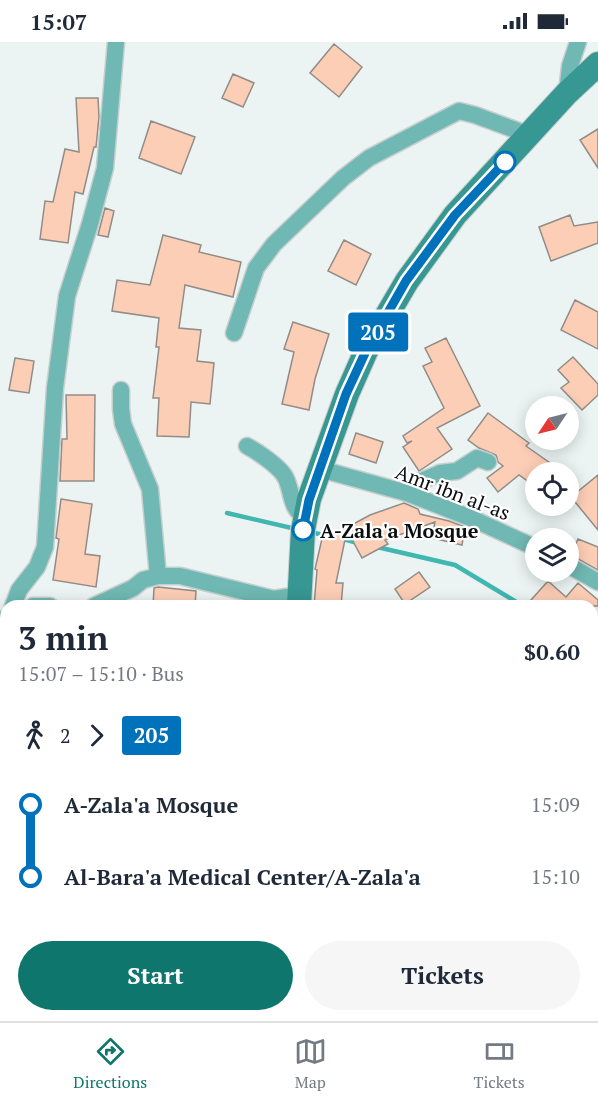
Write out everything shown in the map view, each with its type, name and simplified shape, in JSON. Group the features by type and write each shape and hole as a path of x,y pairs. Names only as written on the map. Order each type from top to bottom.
{"main road":[{"path":"299,600 305,516 351,383 366,351 406,281 455,215 567,93 598,64"}],"street":[{"path":"16,600 37,567 45,548 55,388 67,296 105,168 116,42"},
{"path":"567,93 570,66 578,42"},
{"path":"234,333 255,267 274,244 326,194 369,158 459,111 529,135"},
{"path":"121,390 123,424 150,489 158,576"},
{"path":"247,446 284,476 295,507 299,514 305,516"},
{"path":"407,493 419,482 440,473 457,471 477,458 488,462"},
{"name":"Amr ibn al-as","path":"320,469 407,493 525,543"},
{"path":"579,571 598,582"},
{"path":"107,600 133,588 143,580 158,576 192,578 274,599 286,600"}],"building":[{"path":"334,44 362,67 339,97 310,73"},
{"path":"233,74 254,83 243,107 222,98"},
{"path":"76,98 98,98 96,147 94,147 83,194 75,192 68,243 40,239 45,201 53,202 65,149 79,152"},
{"path":"151,121 195,137 181,174 139,158"},
{"path":"598,129 598,168 580,140"},
{"path":"105,208 114,211 108,237 98,235"},
{"path":"570,215 574,226 598,222 598,243 551,261 539,227"},
{"path":"163,235 201,245 199,252 241,262 233,297 185,285 179,328 201,330 197,361 214,363 210,404 191,402 189,437 157,436 159,398 153,398 159,347 156,347 159,318 112,311 117,280 150,285"},
{"path":"344,240 371,254 356,285 328,271"},
{"path":"575,300 598,312 598,349 561,330"},
{"path":"293,322 329,334 315,379 309,410 282,404 294,352 284,349"},
{"path":"446,338 480,406 437,428 452,449 419,471 403,447 412,441 407,443 403,436 444,408 423,366 432,362 425,348"},
{"path":"573,357 598,384 598,395 582,410 579,407 579,396 569,396 561,388 569,382 558,370"},
{"path":"15,358 34,361 29,393 9,390"},
{"path":"66,395 95,395 94,481 60,481 62,439 67,439"},
{"path":"488,413 525,440 525,450 532,450 549,462 525,462 525,479 519,475 498,492 487,478 503,466 498,462 496,455 479,448 468,440"},
{"path":"356,433 383,442 376,463 349,454"},
{"path":"598,475 598,530 579,507 579,490"},
{"path":"61,499 92,504 85,554 100,556 96,587 53,580 59,539 56,538"},
{"path":"404,503 418,509 420,514 465,527 462,545 432,538 435,522 385,540 388,544 362,558 347,530 336,583 343,583 342,600 314,600 317,570 315,569 324,530 337,533 370,515"},
{"path":"579,539 598,547 598,570 579,559"},
{"path":"419,572 430,587 411,600 402,600 395,589"},
{"path":"549,582 566,597 578,583 598,600 531,600"},
{"path":"154,588 196,591 195,600 153,600"}],"waterway":[{"path":"227,513 296,529"},
{"path":"310,532 328,536"},
{"path":"339,538 358,543"},
{"path":"377,547 455,565 513,600"}],"bus line":[{"name":"205","path":"303,530 309,500 346,394 366,351 406,281 455,215 505,162"}],"place":[{"name":"A-Zala'a Mosque","path":"303,530"}]}
